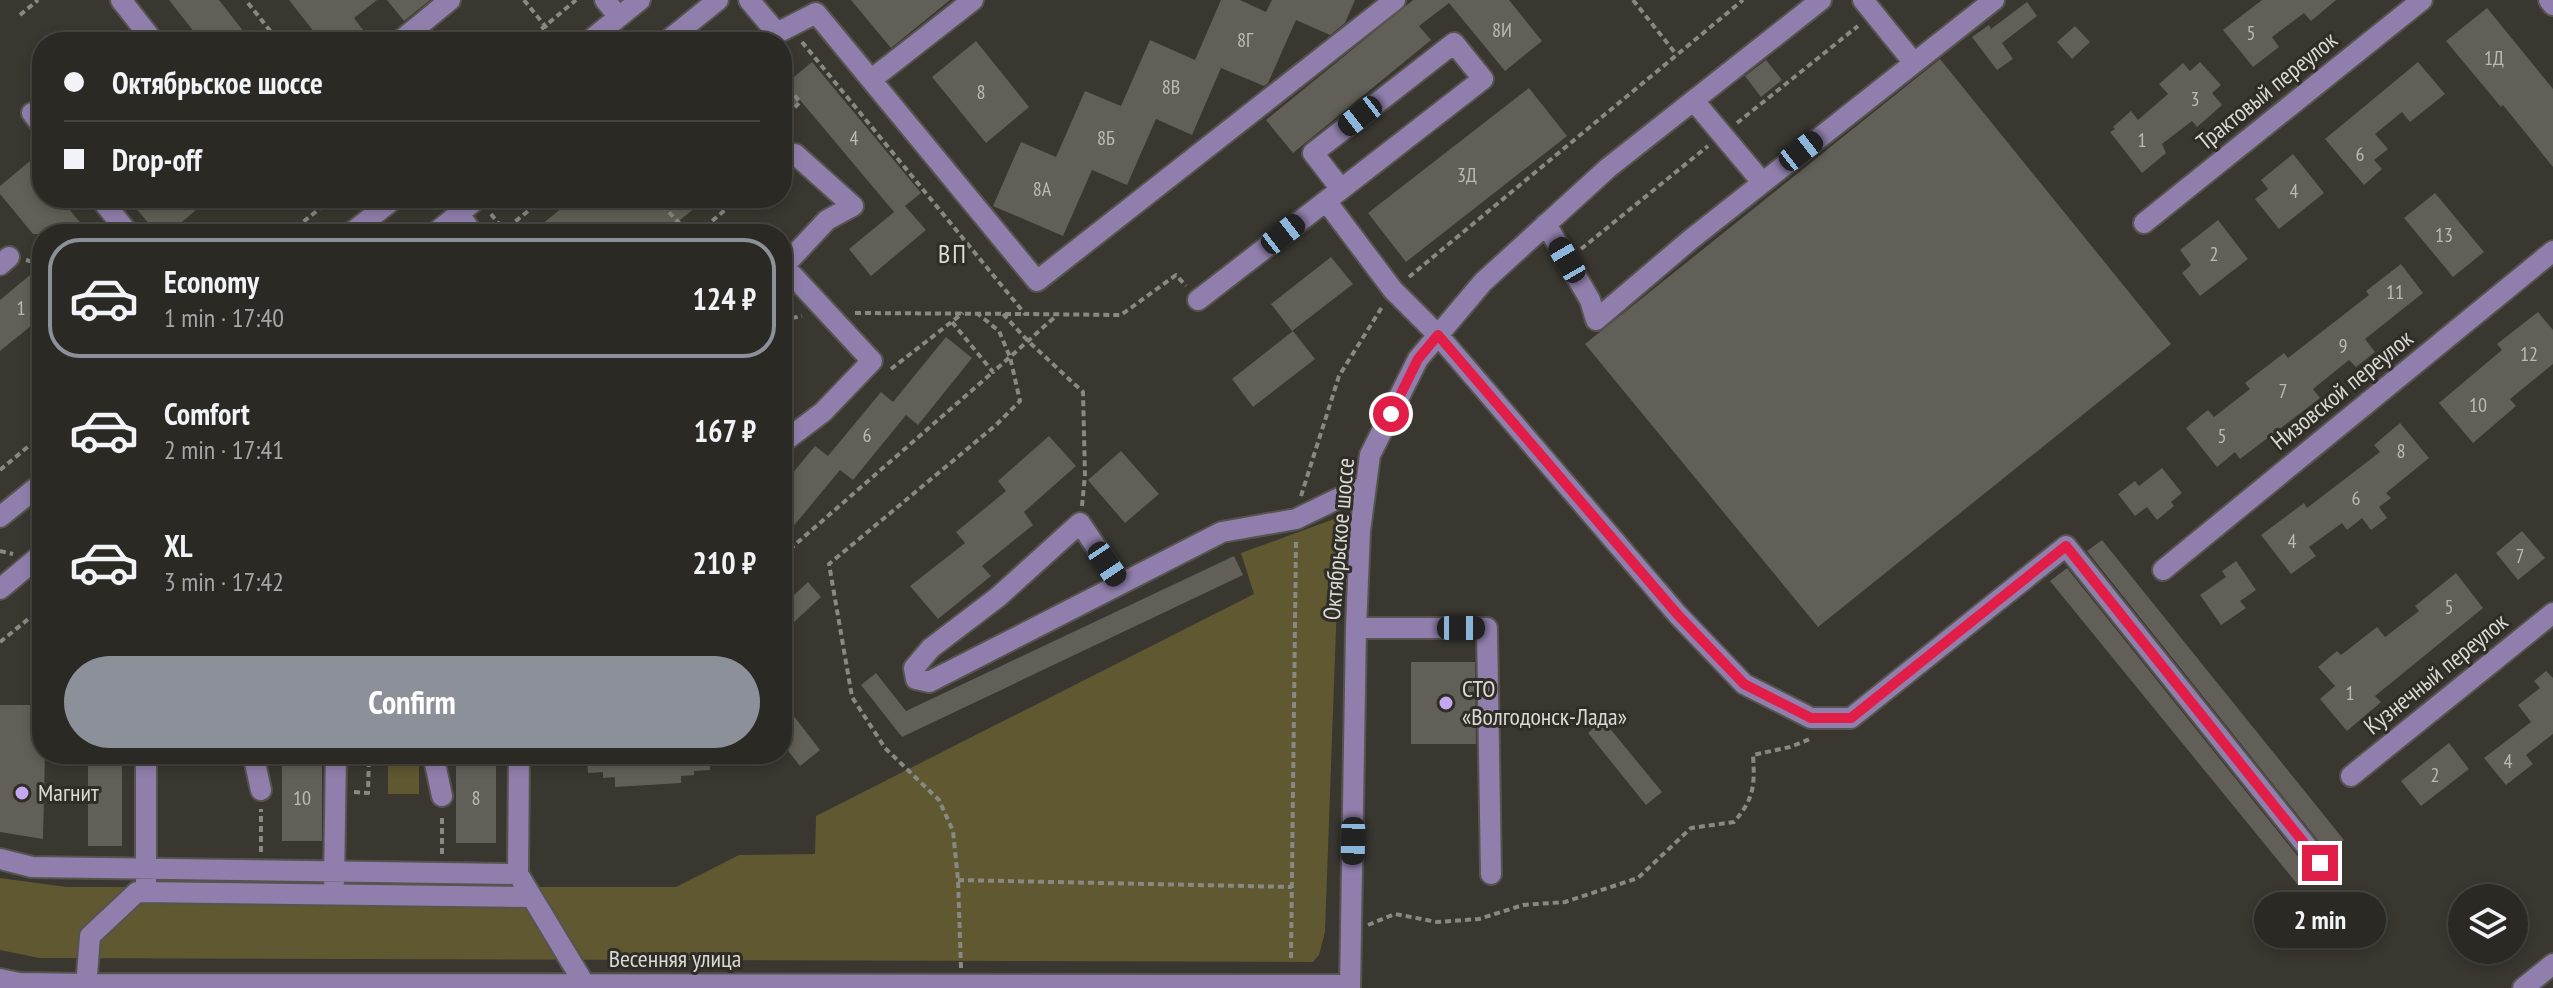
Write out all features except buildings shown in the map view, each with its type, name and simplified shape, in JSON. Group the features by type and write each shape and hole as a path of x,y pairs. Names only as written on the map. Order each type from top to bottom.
{"street":[{"path":"121,0 146,32"},
{"path":"411,32 450,0"},
{"path":"605,0 619,17"},
{"path":"600,32 640,0"},
{"path":"678,32 718,0"},
{"path":"749,0 768,32"},
{"path":"872,79 973,0"},
{"path":"782,32 816,13 1037,281 1395,0"},
{"name":"Октябрьское шоссе","path":"1350,986 1356,628 1360,531 1370,455 1418,359 1483,282 1608,168 1821,0"},
{"path":"1863,0 1914,63"},
{"path":"1546,224 1590,300 1596,320 1762,182 1994,0"},
{"name":"Трактовый переулок","path":"2144,223 2422,0"},
{"path":"1198,300 1334,195 1483,79 1454,43 1313,153 1334,195 1393,290 1438,335 1678,615 1744,684 1811,718 1851,718 2066,546 2320,863"},
{"path":"1694,101 1762,182"},
{"path":"792,257 827,220 853,206 795,154"},
{"path":"108,208 121,224"},
{"path":"365,224 384,208"},
{"path":"446,224 466,208"},
{"path":"459,214 466,224"},
{"name":"Низовской переулок","path":"2163,570 2553,251"},
{"path":"792,275 872,361 823,412 792,435"},
{"path":"1121,584 1080,523 998,597 931,648 914,668 916,679 929,682 1121,584 1222,532 1296,519 1366,485"},
{"path":"0,517 32,491"},
{"path":"0,589 32,562"},
{"name":"Кузнечный переулок","path":"2351,776 2553,613"},
{"path":"1356,628 1487,628 1491,874"},
{"path":"146,764 146,892"},
{"path":"255,764 261,790"},
{"path":"334,894 336,764"},
{"path":"435,764 442,796"},
{"path":"519,764 518,874 585,985"},
{"path":"0,859 32,867 518,874"},
{"path":"86,986 90,936 137,892 532,897"},
{"path":"2523,988 2553,964"},
{"name":"Весенняя улица","path":"0,979 19,983 86,986 1350,986"}],"path":[{"path":"20,15 38,0"},
{"path":"524,0 550,32"},
{"path":"538,32 576,0"},
{"path":"1633,0 1676,54"},
{"path":"1291,958 1296,511 1339,376 1393,290 1743,0"},
{"path":"248,3 271,32"},
{"path":"792,92 800,102 792,110"},
{"path":"300,224 320,208"},
{"path":"514,224 533,208"},
{"path":"665,208 680,224"},
{"path":"709,224 727,208"},
{"path":"792,318 828,313 1025,314"},
{"path":"1003,314 1083,392 1085,475 1080,523"},
{"path":"792,547 1058,314"},
{"path":"952,322 993,372"},
{"path":"0,470 32,443"},
{"path":"0,642 32,616"},
{"path":"1351,932 1395,914 1437,922 1479,919 1523,905 1565,902 1638,878 1691,828 1734,822 1749,805 1754,774 1753,755 1790,747 1819,735"},
{"path":"335,792 368,793 369,764"},
{"path":"261,790 261,870"},
{"path":"441,872 442,796"},
{"path":"958,880 1292,887"}],"shaded area":[{"path":"1334,519 1342,530 1325,932 1319,955 1313,962 39,958 0,950 0,878 67,887 676,887 739,855 815,854 816,816 1254,594 1241,553"},
{"path":"388,764 419,764 419,794 388,794"}],"place":[{"name":"СТО «Волгодонск-Лада»","path":"1446,703"},
{"name":"Магнит","path":"22,793"}],"district":[{"name":"ВП","path":"953,254"}],"route":[{"path":"1391,414 1418,359 1438,335 1678,615 1744,684 1811,718 1851,718 2066,546 2320,863"}]}
